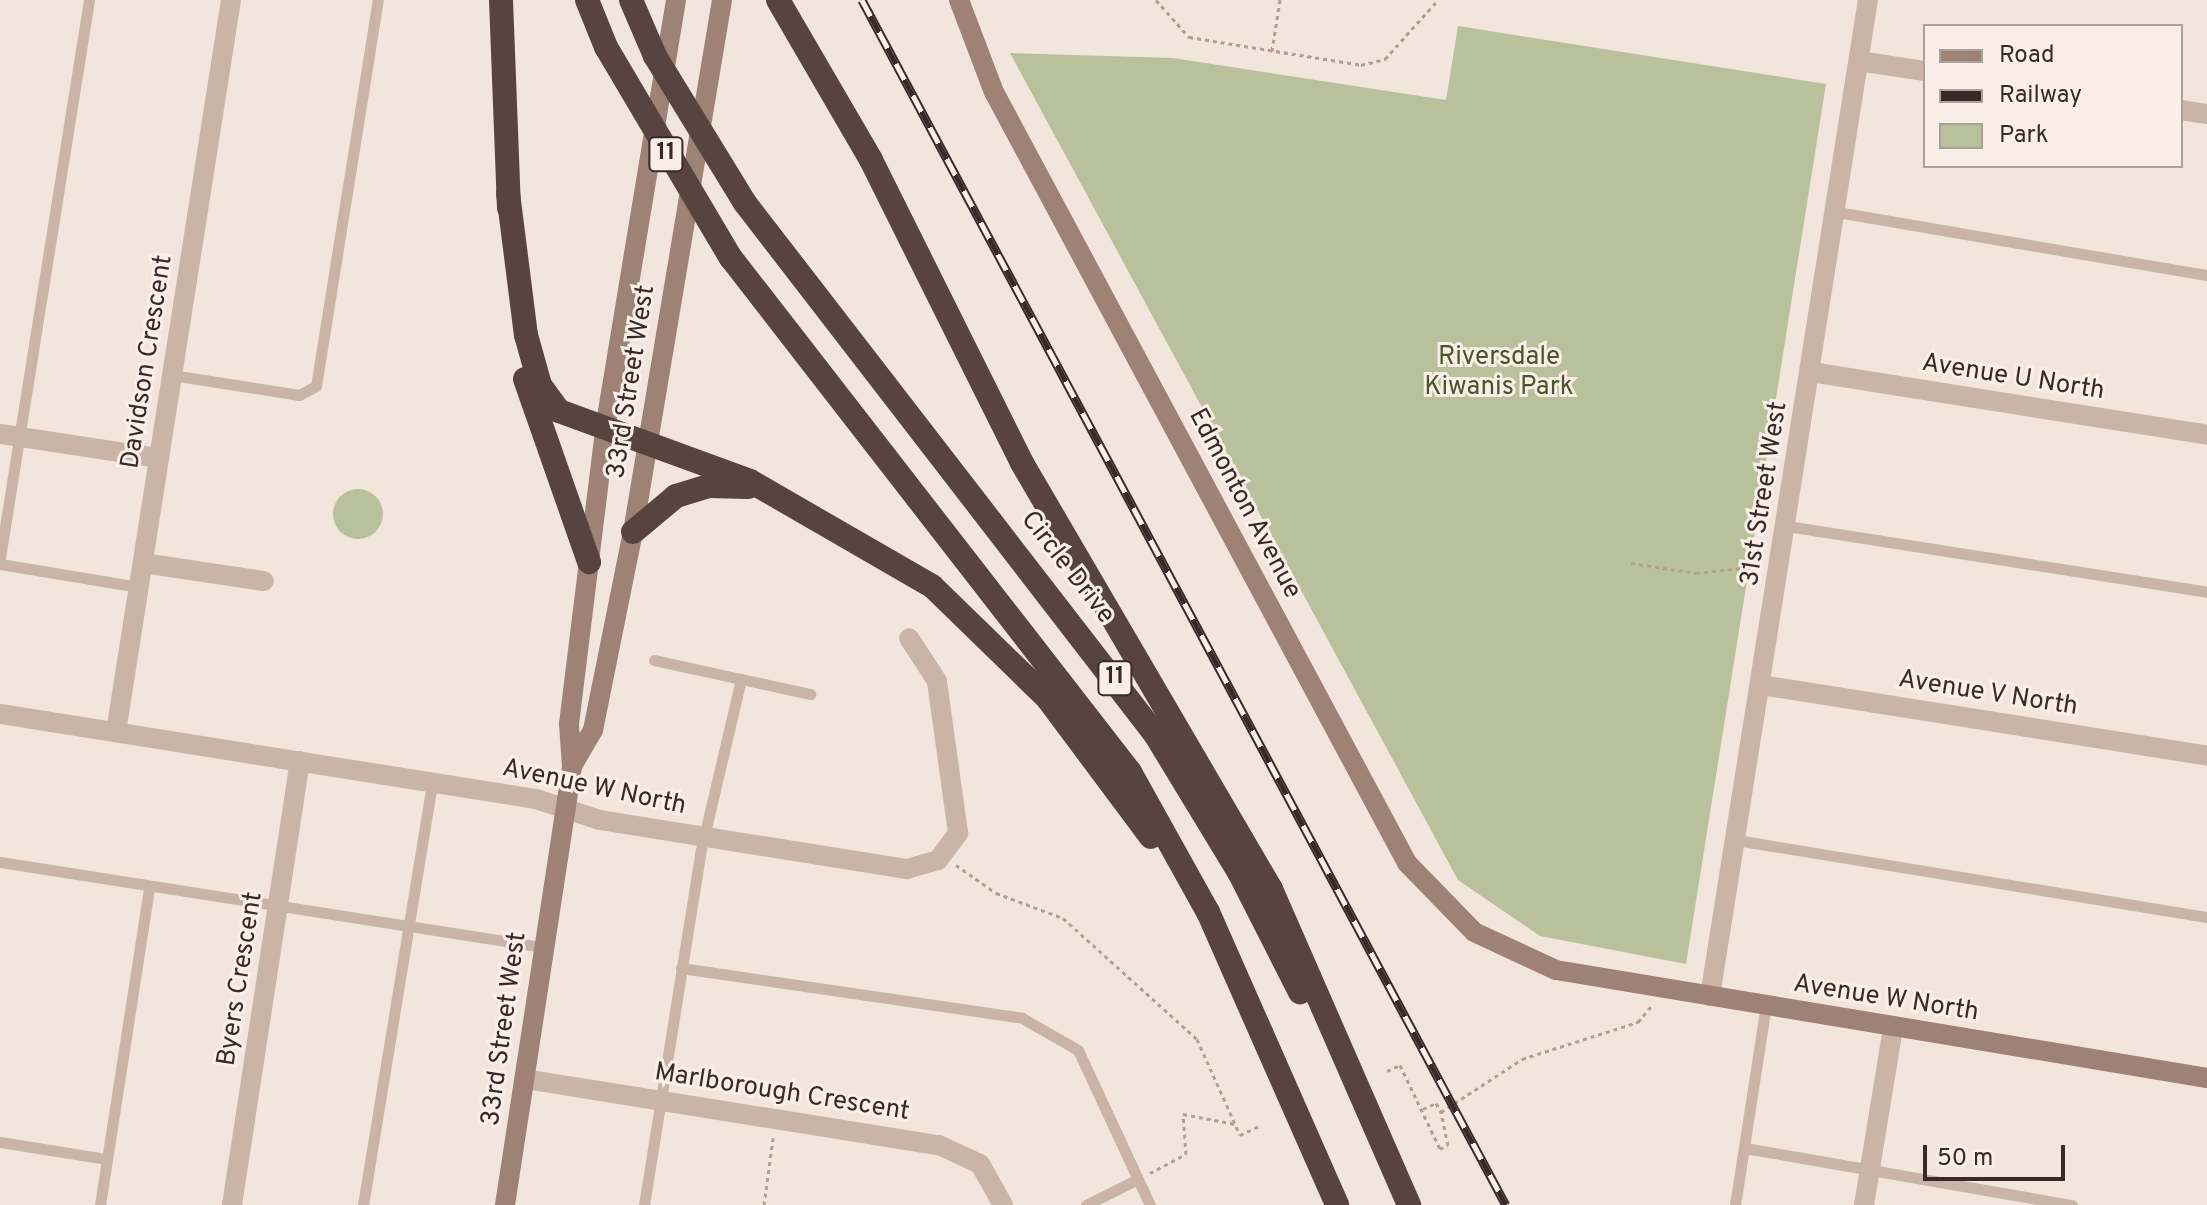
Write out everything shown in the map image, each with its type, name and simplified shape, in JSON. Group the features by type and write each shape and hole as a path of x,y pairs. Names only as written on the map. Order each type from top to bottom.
{"highway":[{"path":"501,0 508,193 521,365 589,562"},
{"name":"11","path":"587,0 606,47 731,258 1055,668 1130,772 1208,912 1337,1205"},
{"name":"Circle Drive","path":"631,0 655,56 745,203 1155,734 1239,872 1408,1205"},
{"path":"778,0 812,48"},
{"path":"792,0 812,48 1022,463 1271,889 1408,1205"},
{"path":"508,193 526,335 540,385 559,411 605,429 650,441 788,499 906,567 998,646 1048,699 1208,912"},
{"path":"633,532 662,503 708,486 741,486 788,499"}],"main road":[{"name":"33rd Street West","path":"505,1205 572,766 569,724 605,429 676,0"},
{"name":"33rd Street West","path":"572,766 593,730 633,532 722,0"},
{"name":"Edmonton Avenue","path":"959,0 994,92 1407,863 1474,932 1556,970"},
{"name":"Avenue W North","path":"1556,970 2207,1078"}],"street":[{"name":"Davidson Crescent","path":"116,732 231,0"},
{"name":"31st Street West","path":"1710,996 1837,212 1868,0"},
{"path":"1859,61 1923,71"},
{"path":"2183,110 2207,114"},
{"name":"Avenue U North","path":"1811,372 2207,435"},
{"path":"10,435 159,458"},
{"path":"143,563 264,581"},
{"path":"909,638 937,681 958,833 943,856"},
{"name":"Avenue V North","path":"1761,685 2207,756"},
{"name":"Avenue W North","path":"0,714 432,782 704,839 898,868 943,856"},
{"name":"Byers Crescent","path":"232,1205 300,761"},
{"path":"1864,1205 1893,1027"},
{"name":"Marlborough Crescent","path":"525,1079 939,1145 980,1164 1003,1205"}],"lane":[{"path":"89,0 10,435 0,561 139,587"},
{"path":"172,375 299,395 316,386 378,0"},
{"path":"1837,212 2207,275"},
{"path":"1787,526 2207,592"},
{"path":"654,660 810,694"},
{"path":"644,1205 704,839 741,679"},
{"path":"363,1205 432,782"},
{"path":"1736,840 2207,917"},
{"path":"0,862 543,947"},
{"path":"100,1205 149,887"},
{"path":"681,968 1022,1018 1078,1050 1150,1205"},
{"path":"1735,1205 1766,1005"},
{"path":"0,1142 106,1159"},
{"path":"1745,1148 2072,1205"},
{"path":"1086,1205 1136,1180"}],"path":[{"path":"1156,0 1189,37 1361,65 1385,59 1438,0"},
{"path":"1272,51 1280,0"},
{"path":"1631,563 1696,573 1780,568"},
{"path":"943,856 996,893 1063,918 1194,1035 1240,1135 1259,1126"},
{"path":"1441,1112 1522,1059 1638,1022 1658,989"},
{"path":"1387,1071 1400,1065 1440,1149 1448,1145 1436,1103 1423,1110"},
{"path":"1136,1180 1184,1158 1183,1114 1235,1124"},
{"path":"764,1205 773,1139"}],"green space":[{"name":"Riversdale Kiwanis Park","path":"1458,26 1826,84 1686,964 1540,936 1458,880 1010,53 1173,58 1446,100"},
{"path":"358,489 376,496 383,514 376,532 358,539 340,532 333,514 340,496"}],"railway":[{"path":"862,0 1506,1205"}]}
